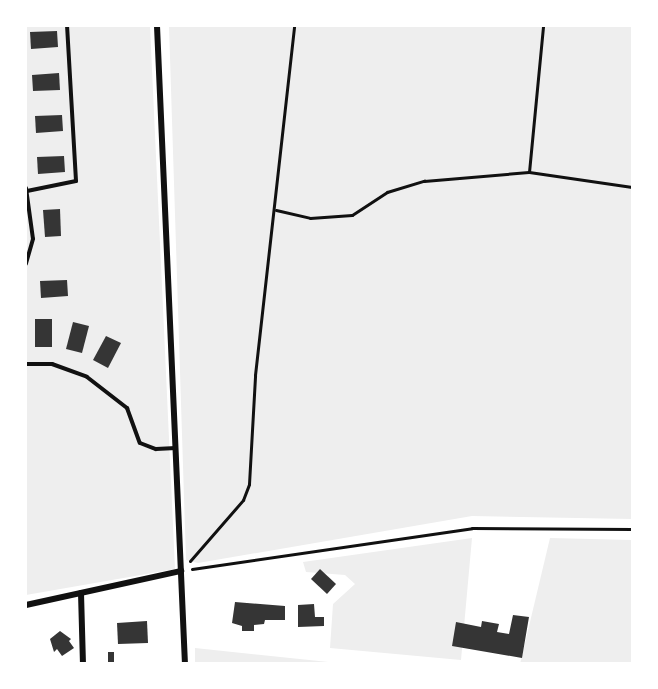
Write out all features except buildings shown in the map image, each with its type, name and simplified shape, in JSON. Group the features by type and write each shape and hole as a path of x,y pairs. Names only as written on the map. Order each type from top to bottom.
{"street":[{"path":"158,26 185,663"},
{"path":"26,605 181,571"},
{"path":"81,593 83,663"}],"lane":[{"path":"26,264 33,239 26,190 76,181 67,26"},
{"path":"26,364 51,364 87,377 127,408 140,443 156,449 177,448"}],"path":[{"path":"181,571 243,500 249,484 255,375 276,210 294,26"},
{"path":"530,172 543,26"},
{"path":"276,210 310,218 352,215 387,192 424,182 530,172 633,187"},
{"path":"181,571 472,528 633,529"}],"shaded area":[{"path":"26,26 150,26 175,569 26,595"},
{"path":"169,26 632,26 632,519 472,516 198,563 186,560"},
{"path":"472,538 461,660 330,648 333,604 355,584 345,575 306,572 303,562"},
{"path":"550,538 632,540 632,663 520,664"},
{"path":"195,648 338,663 195,663"}]}
